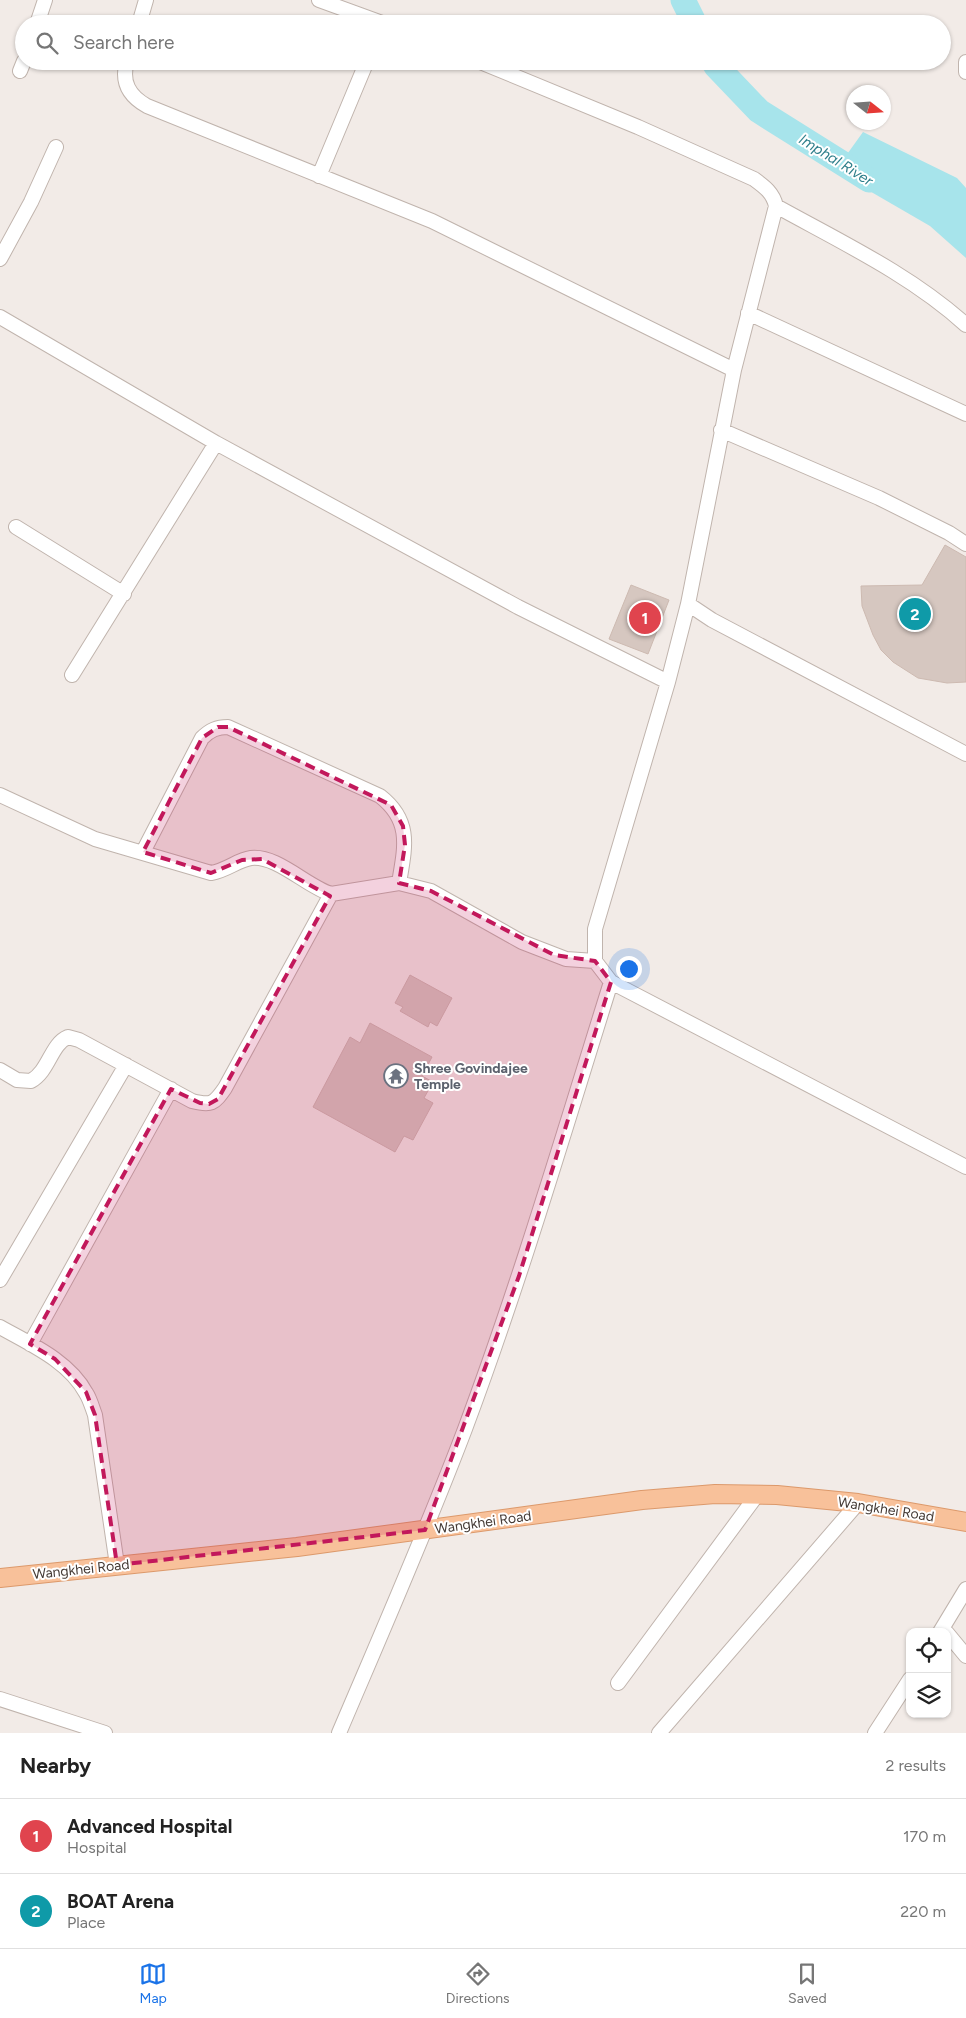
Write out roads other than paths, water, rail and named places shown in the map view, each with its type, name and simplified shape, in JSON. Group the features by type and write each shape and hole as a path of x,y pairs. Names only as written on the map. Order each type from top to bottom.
{"main road":[{"name":"Wangkhei Road","path":"0,1578 297,1547 671,1497 716,1494 757,1495 858,1503 966,1522"}],"street":[{"path":"40,15 45,0"},
{"path":"142,15 146,0"},
{"path":"319,0 360,15"},
{"path":"966,62 966,72"},
{"path":"127,70 126,80 135,100 147,106 432,221 734,370"},
{"path":"319,176 363,70"},
{"path":"500,70 638,127 754,179 767,189 774,198 776,206 734,370 688,604 668,682 596,929 595,961 611,982 966,1167"},
{"path":"0,258 31,202 56,147"},
{"path":"776,206 865,255 933,298 966,325"},
{"path":"748,312 966,414"},
{"path":"0,317 216,443 518,607 668,682"},
{"path":"721,430 879,498 949,533 966,544"},
{"path":"72,675 216,443"},
{"path":"16,527 124,594"},
{"path":"688,604 712,620 966,754"},
{"path":"143,852 202,738 208,732 218,727 228,727 380,796 391,805 399,815 403,826 405,845 399,883"},
{"path":"0,795 95,839 211,873 223,871 242,860 252,858 272,862 321,891 331,894 399,883 431,891 522,942 566,959 595,961"},
{"path":"0,1070 17,1080 31,1082 42,1073 60,1043 68,1037 79,1040 192,1101 209,1104 218,1099 331,894"},
{"path":"339,1733 425,1530 465,1428 519,1276 611,982"},
{"path":"0,1280 126,1065"},
{"path":"30,1344 171,1089"},
{"path":"0,1327 55,1359 86,1392 95,1414 117,1565"},
{"path":"618,1683 757,1495"},
{"path":"659,1733 858,1503"},
{"path":"946,1628 966,1589"},
{"path":"951,1639 966,1656"},
{"path":"875,1733 906,1685"},
{"path":"0,1699 105,1733"}],"water":[{"path":"863,132 957,178 966,188 966,258 930,226 835,171"}],"waterway":[{"name":"Imphal River","path":"683,0 690,15"},
{"name":"Imphal River","path":"720,70 759,111 869,180"}],"place":[{"name":"BOAT Arena","path":"915,614"},
{"name":"Advanced Hospital","path":"645,618"},
{"name":"Shree Govindajee Temple","path":"396,1076"}]}
